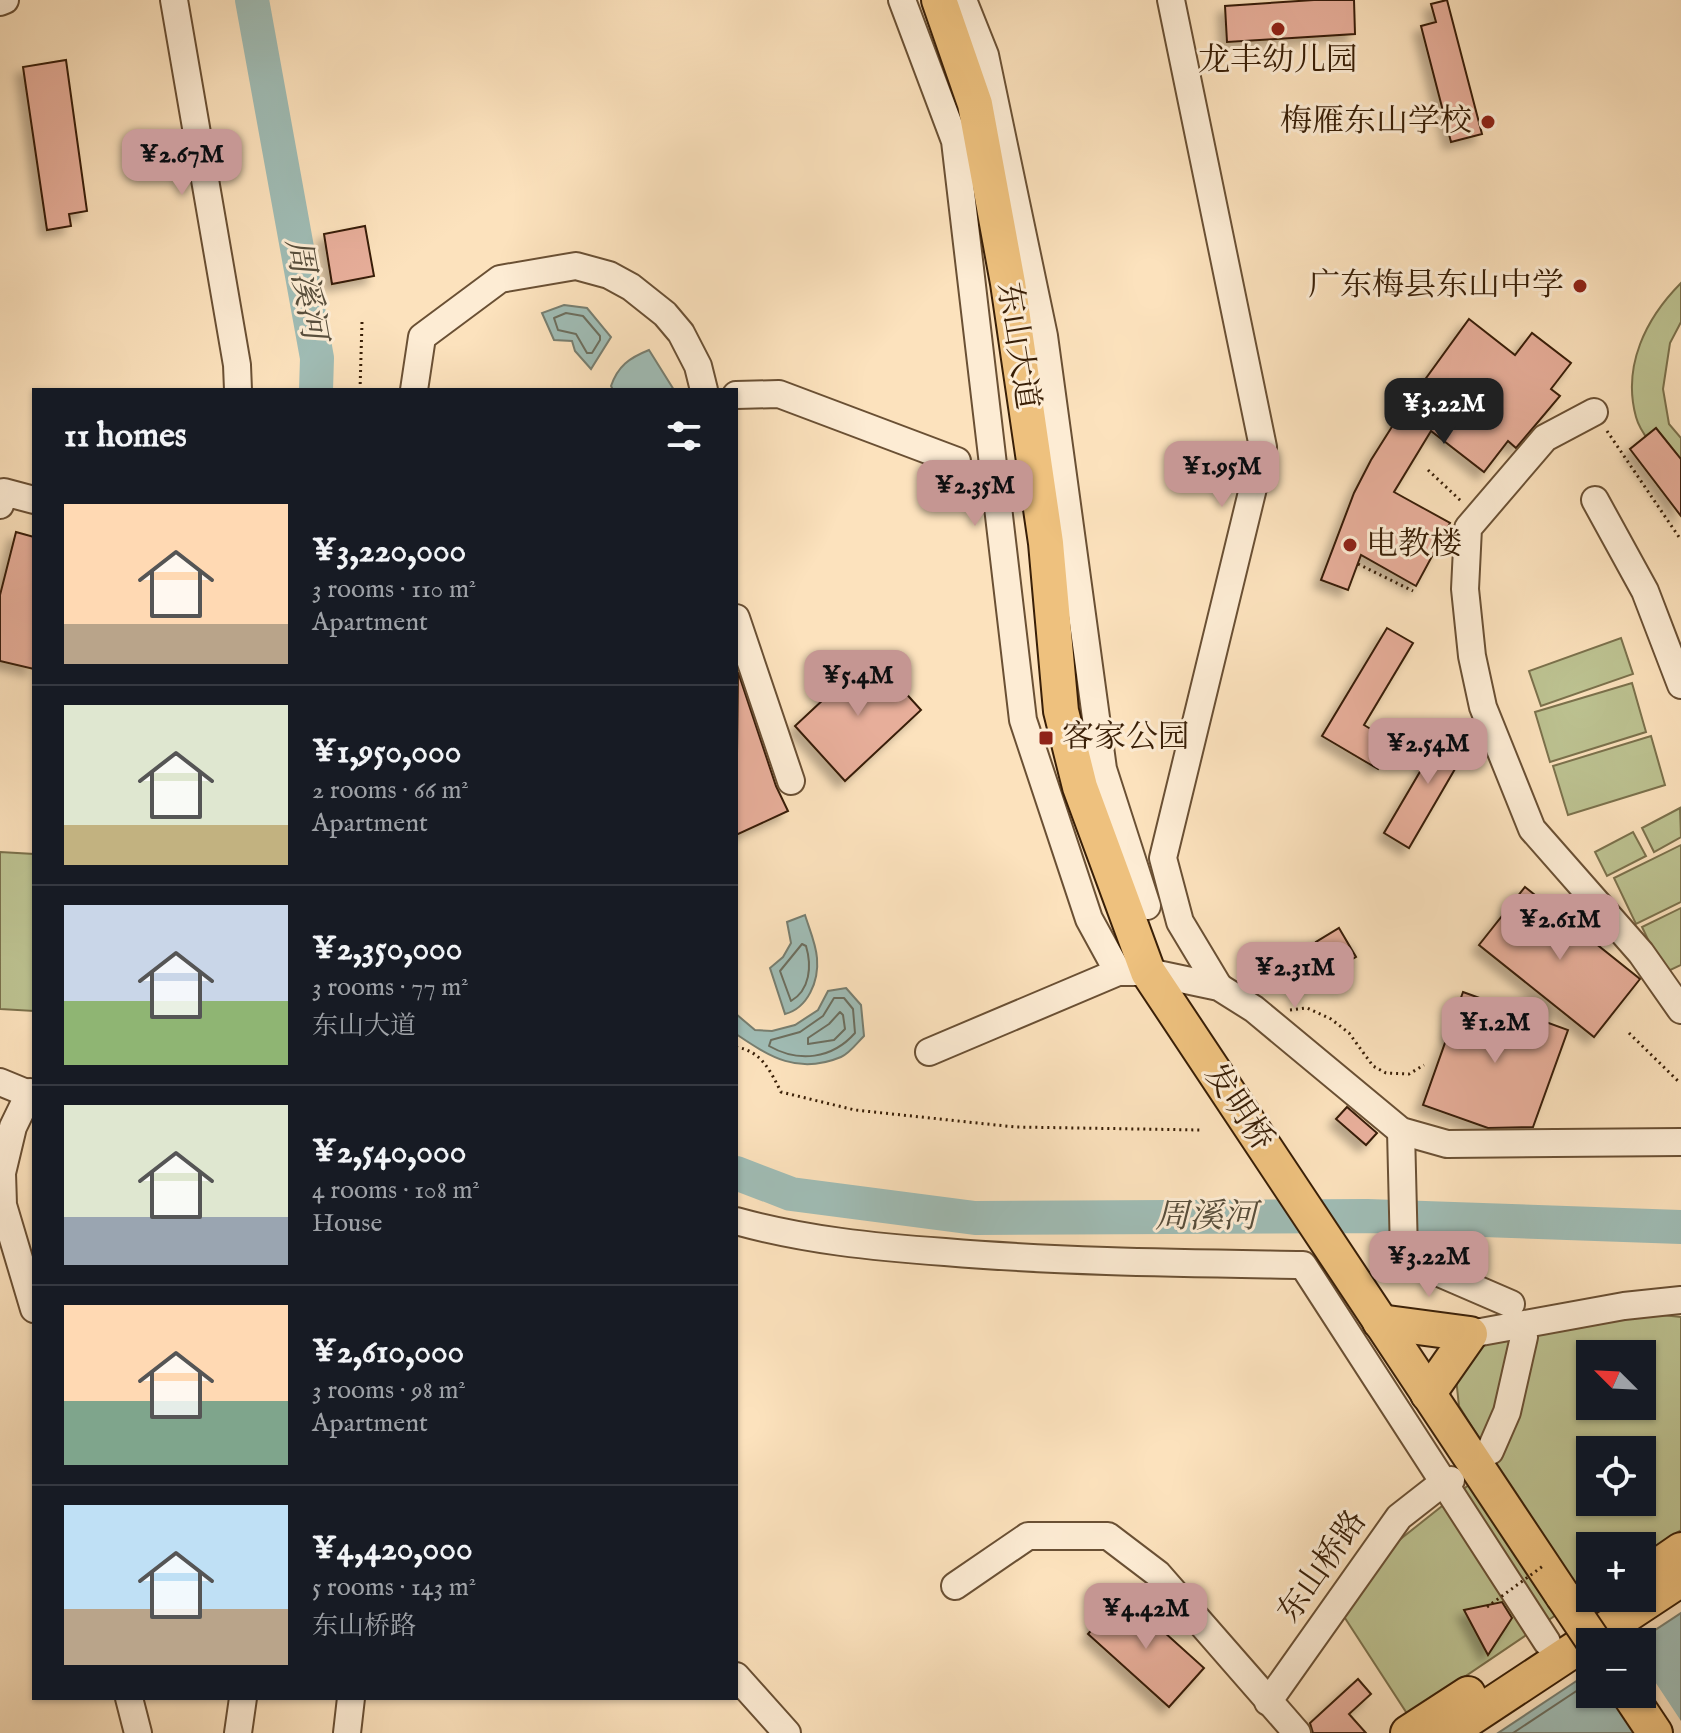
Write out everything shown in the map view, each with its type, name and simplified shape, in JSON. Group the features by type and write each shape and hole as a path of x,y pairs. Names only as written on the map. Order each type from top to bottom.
{"main road":[{"name":"东山大道","path":"939,0 975,104 1008,283 1046,543 1061,711 1133,972"},
{"name":"发明桥","path":"1133,972 1264,1147 1585,1628"},
{"path":"1380,1322 1470,1334 1428,1394"},
{"path":"1656,1567 1681,1550"},
{"path":"1448,1733 1681,1579"},
{"path":"1408,1733 1591,1612"},
{"path":"1638,1708 1655,1733"}],"street":[{"path":"174,0 237,365 238,388"},
{"path":"902,0 955,141 1023,720 1089,919 1133,972"},
{"path":"963,0 985,55 1044,336 1103,769 1147,906"},
{"path":"1171,0 1263,447 1163,858 1180,922 1219,987"},
{"path":"414,388 422,337 500,279 576,266 609,275 631,287 665,314 681,333 698,366 704,388"},
{"path":"738,395 779,394 957,461"},
{"path":"1594,412 1545,438 1468,528 1465,589 1472,656 1483,707 1511,784 1532,829 1641,953 1681,1010"},
{"path":"0,505 4,492 32,499"},
{"path":"1595,500 1645,591 1681,685"},
{"path":"738,624 791,781"},
{"path":"929,1052 1133,972 1219,987 1254,1009 1401,1142 1681,1142"},
{"path":"0,1082 32,1094 13,1127 2,1173 3,1205 32,1300"},
{"path":"1401,1142 1404,1253 1430,1269 1511,1304"},
{"path":"738,1222 844,1244 1043,1260 1303,1265 1448,1480 1547,1642"},
{"path":"1470,1334 1624,1306 1681,1300"},
{"path":"1490,1451 1507,1412 1524,1337"},
{"name":"东山桥路","path":"1268,1702 1399,1517 1448,1480"},
{"path":"955,1586 1028,1536 1108,1536 1158,1574 1268,1702 1286,1729"},
{"path":"738,1678 787,1733"},
{"path":"130,1700 138,1733"},
{"path":"238,1733 243,1700"},
{"path":"347,1733 351,1700"}],"path":[{"path":"360,388 362,322"},
{"path":"1594,412 1681,540"},
{"path":"1428,470 1464,503"},
{"path":"1358,564 1413,591"},
{"path":"1254,1009 1287,1011 1307,1008 1331,1019 1349,1033 1373,1066 1386,1073 1409,1074 1424,1065"},
{"path":"1629,1033 1678,1081"},
{"path":"738,1047 750,1049 769,1069 781,1092 855,1110 1015,1127 1201,1130"},
{"path":"1487,1607 1543,1566"}],"green space":[{"path":"1681,283 1681,322 1670,343 1663,389 1669,424 1681,438 1681,476 1649,441 1639,425 1632,398 1632,379 1640,344 1648,327"},
{"path":"1621,638 1633,674 1541,706 1529,671"},
{"path":"1632,683 1646,732 1550,762 1535,712"},
{"path":"1651,736 1665,785 1568,815 1553,766"},
{"path":"1680,808 1681,837 1654,852 1642,828"},
{"path":"1633,832 1646,856 1607,876 1595,852"},
{"path":"1681,845 1681,902 1636,924 1614,878"},
{"path":"0,852 32,854 32,1011 0,1009"},
{"path":"1681,908 1681,965 1664,973 1642,927"},
{"path":"1653,1314 1681,1317 1681,1530 1656,1547 1656,1532 1576,1532 1576,1601 1408,1715 1330,1595 1495,1464 1459,1406 1455,1369 1474,1343"}],"water":[{"path":"564,305 587,308 611,337 591,369 575,351 572,341 554,340 542,313"},
{"path":"649,350 673,388 612,388 621,368"},
{"path":"805,915 816,953 816,976 806,1000 785,1014 770,968 783,957 791,943 787,922"},
{"path":"846,988 861,1005 864,1036 841,1057 826,1062 798,1064 773,1056 738,1035 738,1016 755,1030 772,1031 795,1025 818,1010 828,991"},
{"path":"1681,1613 1681,1733 1498,1733 1576,1681 1576,1708 1656,1708 1656,1629"}],"pier":[{"path":"1656,1683 1681,1721 1681,1733 1633,1733 1616,1708 1656,1708"}],"building":[{"path":"1354,0 1355,34 1227,42 1225,6"},
{"path":"1447,0 1482,134 1451,142 1421,26 1436,22 1431,4"},
{"path":"66,60 87,211 69,214 71,226 47,230 23,67"},
{"path":"365,226 374,276 332,284 324,234"},
{"path":"1469,319 1515,355 1532,333 1571,363 1551,389 1560,396 1516,448 1508,441 1484,472 1431,431 1394,492 1450,523 1416,586 1361,555 1348,590 1321,580 1354,493 1371,460 1400,414"},
{"path":"1656,428 1681,459 1681,516 1630,449"},
{"path":"16,532 32,536 32,669 0,661 0,595"},
{"path":"1387,628 1413,643 1364,725 1394,743 1378,769 1322,736"},
{"path":"871,655 921,710 845,781 795,726"},
{"path":"738,672 776,786 788,811 738,834"},
{"path":"1448,724 1473,738 1409,848 1384,833"},
{"path":"1525,887 1640,979 1594,1037 1479,945"},
{"path":"1339,928 1356,957 1317,980 1304,958 1319,948 1316,942"},
{"path":"1463,992 1568,1030 1533,1127 1488,1128 1423,1105"},
{"path":"1347,1107 1377,1133 1366,1145 1336,1119"},
{"path":"1123,1595 1204,1668 1169,1707 1088,1634"},
{"path":"1502,1602 1512,1618 1488,1655 1464,1610"},
{"path":"1358,1679 1371,1694 1349,1714 1366,1733 1313,1733 1310,1723"}],"waterway":[{"name":"周溪河","path":"252,0 317,358 316,388"},
{"name":"周溪河","path":"738,1174 791,1194 975,1218 1367,1216 1681,1227"}],"place":[{"name":"龙丰幼儿园","path":"1278,29"},
{"name":"梅雁东山学校","path":"1488,122"},
{"name":"广东梅县东山中学","path":"1580,286"},
{"name":"电教楼","path":"1350,545"},
{"name":"客家公园","path":"1046,738"}]}
